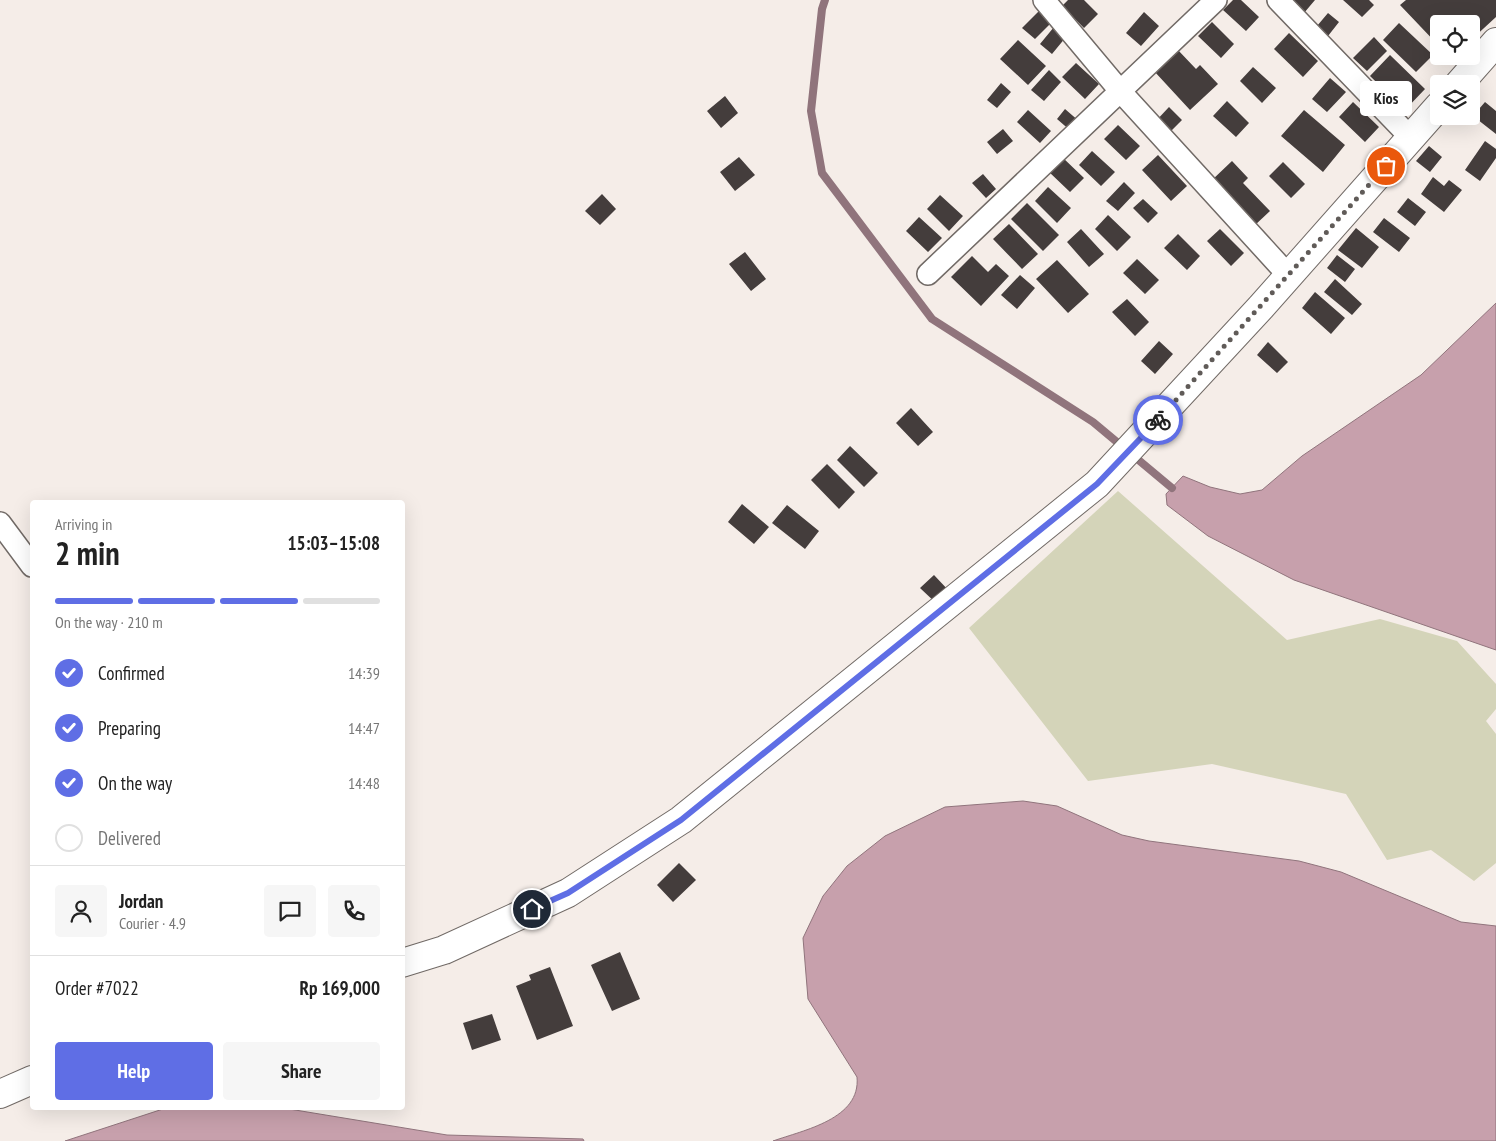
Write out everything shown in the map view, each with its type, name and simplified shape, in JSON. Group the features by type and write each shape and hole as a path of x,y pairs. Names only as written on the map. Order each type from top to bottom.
{"main road":[{"path":"1467,75 1496,42"},
{"path":"405,962 444,950 568,893 681,820 1097,484 1160,418 1289,276 1430,116"},
{"path":"0,1094 30,1081"}],"street":[{"path":"1044,0 1121,92 1289,276"},
{"path":"928,274 1216,0"},
{"path":"1278,0 1411,138"},
{"path":"0,523 30,563"}],"green space":[{"path":"1118,491 1287,640 1380,619 1457,641 1496,684 1496,709 1486,721 1496,734 1496,863 1474,881 1431,850 1387,860 1346,794 1212,764 1088,781 969,628"}],"shaded area":[{"path":"1496,303 1496,650 1294,580 1208,536 1167,505 1166,494 1183,476 1210,487 1240,494 1262,490 1302,456 1421,375"},
{"path":"1023,801 1057,806 1122,835 1149,841 1299,861 1341,872 1461,922 1496,926 1496,1141 773,1141 828,1121 850,1103 856,1091 857,1077 808,999 803,938 823,896 847,866 885,836 945,807"},
{"path":"160,1110 295,1110 447,1135 583,1139 584,1141 65,1141"}],"building":[{"path":"1068,0 1084,0 1098,14 1084,28 1062,6"},
{"path":"1233,0 1241,0 1259,17 1246,31 1223,10"},
{"path":"1289,0 1315,0 1304,13"},
{"path":"1343,0 1369,0 1374,5 1362,17"},
{"path":"1406,0 1496,0 1496,17 1480,32 1480,15 1430,15 1430,37 1400,5"},
{"path":"1041,9 1053,21 1035,39 1022,28"},
{"path":"1144,12 1159,26 1141,46 1126,33"},
{"path":"1328,13 1339,22 1328,36 1317,26"},
{"path":"1212,22 1234,44 1221,58 1198,36"},
{"path":"1399,23 1430,52 1430,58 1416,72 1383,40"},
{"path":"1054,27 1066,37 1052,54 1040,44"},
{"path":"1289,33 1318,61 1303,77 1274,49"},
{"path":"1374,37 1387,51 1367,71 1353,58"},
{"path":"1018,40 1046,66 1028,85 1000,59"},
{"path":"1177,49 1196,69 1200,65 1218,84 1190,110 1154,71"},
{"path":"1390,55 1425,89 1405,110 1370,76"},
{"path":"1076,63 1099,84 1085,99 1062,77"},
{"path":"1253,67 1276,88 1262,103 1240,81"},
{"path":"1049,70 1061,82 1044,101 1031,90"},
{"path":"1330,78 1346,92 1327,112 1312,99"},
{"path":"1001,83 1011,92 997,108 987,100"},
{"path":"725,96 738,113 721,128 707,111"},
{"path":"1227,101 1249,123 1236,137 1213,116"},
{"path":"1353,102 1379,127 1365,142 1339,117"},
{"path":"1485,102 1496,111 1496,134 1480,121 1480,108"},
{"path":"1169,107 1182,120 1167,135 1154,123"},
{"path":"1065,109 1080,122 1072,132 1057,119"},
{"path":"1028,110 1051,131 1040,143 1017,122"},
{"path":"1304,110 1345,145 1323,172 1281,136"},
{"path":"1118,125 1140,146 1126,160 1104,139"},
{"path":"1003,129 1013,141 997,154 987,142"},
{"path":"1485,141 1496,149 1496,158 1480,181 1465,170"},
{"path":"1429,146 1442,157 1430,172 1416,161"},
{"path":"1092,151 1115,172 1101,186 1079,165"},
{"path":"1158,155 1187,186 1171,201 1142,170"},
{"path":"1061,156 1084,178 1070,192 1048,171"},
{"path":"739,157 755,175 735,191 720,172"},
{"path":"1232,161 1248,178 1243,183 1270,211 1254,226 1211,181"},
{"path":"1283,162 1305,184 1291,198 1269,176"},
{"path":"983,174 996,189 986,198 972,183"},
{"path":"1433,177 1444,186 1449,180 1462,190 1444,212 1421,194"},
{"path":"1124,182 1135,193 1118,211 1106,201"},
{"path":"1048,187 1071,208 1057,223 1035,201"},
{"path":"602,194 616,209 600,225 585,211"},
{"path":"940,195 963,216 949,231 927,209"},
{"path":"1408,198 1426,212 1415,226 1397,212"},
{"path":"1143,199 1158,213 1148,223 1133,208"},
{"path":"1027,203 1059,235 1043,251 1011,219"},
{"path":"1108,215 1131,237 1117,251 1095,229"},
{"path":"919,217 942,238 928,252 906,231"},
{"path":"1384,218 1410,238 1399,252 1373,232"},
{"path":"1009,224 1038,254 1022,269 993,239"},
{"path":"1356,228 1379,247 1362,268 1338,250"},
{"path":"1081,229 1104,254 1089,267 1067,242"},
{"path":"1220,229 1244,253 1231,266 1207,241"},
{"path":"1178,234 1200,256 1187,270 1164,248"},
{"path":"745,252 766,279 751,291 729,264"},
{"path":"1337,255 1355,269 1345,282 1327,268"},
{"path":"972,256 988,272 996,264 1009,276 981,306 951,277"},
{"path":"1137,259 1159,280 1145,294 1123,273"},
{"path":"1057,260 1089,294 1068,313 1036,279"},
{"path":"1020,275 1035,288 1017,309 1001,295"},
{"path":"1335,279 1362,304 1352,315 1324,292"},
{"path":"1315,292 1345,318 1331,334 1302,308"},
{"path":"1127,299 1149,322 1135,336 1112,312"},
{"path":"1159,341 1173,354 1155,374 1141,361"},
{"path":"1268,342 1288,362 1277,373 1257,355"},
{"path":"911,408 933,432 918,446 896,423"},
{"path":"850,446 878,473 864,487 837,460"},
{"path":"827,464 855,492 839,509 811,480"},
{"path":"742,504 769,527 754,544 728,522"},
{"path":"787,505 819,531 805,549 772,523"},
{"path":"934,575 950,592 937,604 920,588"},
{"path":"679,863 696,880 673,902 657,885"},
{"path":"620,952 640,999 612,1011 591,965"},
{"path":"550,967 573,1026 537,1040 516,986 531,980 529,975"},
{"path":"492,1014 501,1040 472,1050 463,1023"}],"waterway":[{"path":"825,0 822,9 811,111 822,173 932,319 1093,422 1172,488"}],"way so far":[{"path":"1158,420 1386,166"}],"place":[{"name":"Kios","path":"1386,166"}],"route":[{"path":"532,909 568,893 681,820 1097,484 1158,420"}]}
